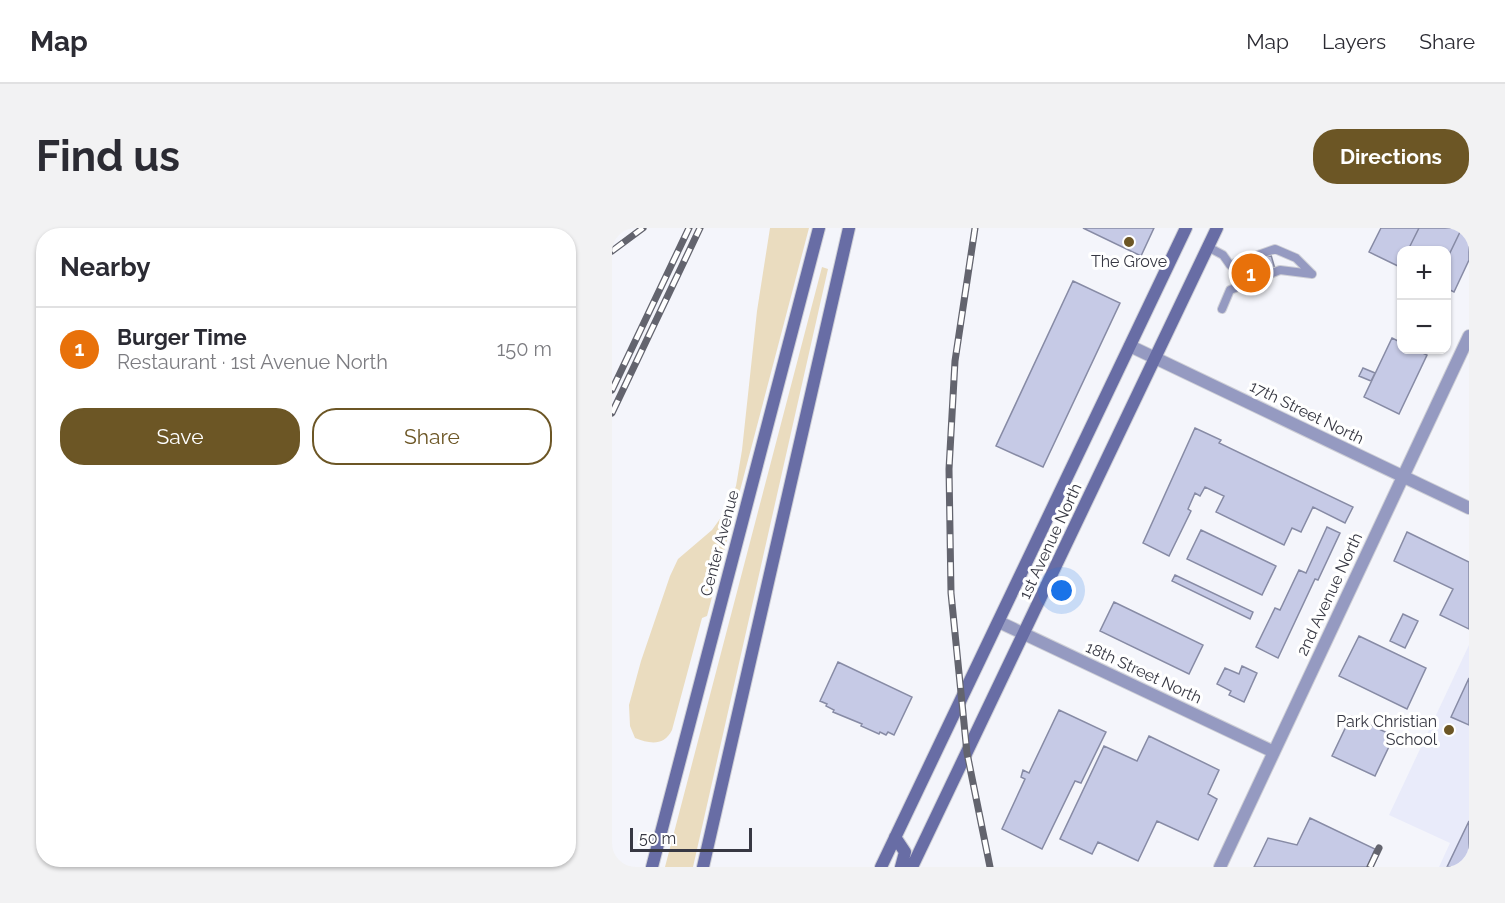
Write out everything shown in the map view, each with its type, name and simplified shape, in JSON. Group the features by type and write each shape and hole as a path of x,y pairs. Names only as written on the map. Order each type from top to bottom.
{"main road":[{"name":"Center Avenue","path":"652,867 819,228"},
{"path":"703,867 849,228"},
{"name":"1st Avenue North","path":"881,867 1186,228"},
{"name":"1st Avenue North","path":"912,867 1025,634 1216,228"},
{"path":"895,837 920,850"},
{"path":"895,837 905,852 901,867"}],"street":[{"name":"2nd Avenue North","path":"1220,867 1469,336"},
{"name":"17th Street North","path":"1130,346 1469,508"},
{"name":"18th Street North","path":"999,622 1274,752"}],"lane":[{"path":"1208,247 1223,255 1230,266 1275,249 1296,258 1312,274 1280,270 1230,290 1222,309"}],"shaded area":[{"path":"770,228 809,228 707,616 702,618 672,730 661,741 646,742 635,738 630,726 629,705 641,661 670,576 678,559 712,530 727,509 736,486 757,311"},
{"path":"822,267 828,269 693,867 665,867"},
{"name":"Park Christian School","path":"1469,645 1469,867 1439,867 1450,843 1389,815"}],"building":[{"name":"The Grove","path":"1083,228 1154,228 1141,256"},
{"path":"1381,228 1419,228 1410,246 1397,246 1397,266 1369,252"},
{"path":"1419,228 1461,230 1451,251 1451,246 1410,246"},
{"path":"1461,230 1469,234 1469,260 1454,292 1451,290 1451,251"},
{"path":"1271,255 1275,269 1241,281 1237,264 1246,261 1247,264"},
{"path":"1073,281 1120,303 1043,467 996,446"},
{"path":"1392,338 1397,340 1397,354 1427,355 1399,414 1364,397"},
{"path":"1363,368 1375,373 1371,381 1359,376"},
{"path":"1195,428 1221,440 1219,443 1353,507 1345,523 1313,507 1301,532 1292,528 1284,545 1216,512 1224,496 1205,487 1200,496 1195,493 1188,509 1191,511 1169,556 1143,543"},
{"path":"1327,527 1340,533 1318,580 1315,579 1278,658 1256,647 1275,608 1280,610 1299,570 1306,573"},
{"path":"1201,530 1276,566 1262,595 1187,559"},
{"path":"1407,532 1469,562 1469,629 1440,615 1453,589 1394,561"},
{"path":"1175,575 1253,612 1250,619 1172,581"},
{"path":"1114,602 1203,645 1189,674 1100,631"},
{"path":"1403,614 1418,621 1405,648 1390,641"},
{"path":"1359,636 1426,668 1407,709 1339,676"},
{"path":"838,662 912,697 894,735 888,732 886,735 880,732 879,734 861,726 862,724 833,712 834,710 826,706 827,704 820,701"},
{"path":"1242,666 1257,673 1244,702 1229,695 1231,691 1217,684 1225,668 1239,674"},
{"path":"1469,678 1469,725 1451,717"},
{"path":"1059,710 1106,732 1081,783 1075,781 1042,849 1002,829 1025,779 1021,777 1023,770 1029,773"},
{"path":"1351,716 1394,736 1375,776 1332,756"},
{"path":"1149,736 1219,770 1208,794 1217,799 1198,840 1157,821 1138,861 1098,842 1092,854 1060,839 1104,746 1137,761"},
{"path":"1310,818 1375,849 1367,867 1254,867 1268,838 1297,845"},
{"path":"1469,821 1469,867 1447,867"}],"railway":[{"path":"612,251 643,228"},
{"path":"612,390 689,228"},
{"path":"612,413 700,228"},
{"path":"975,228 955,361 949,469 951,593 967,753 990,867"},
{"path":"1370,867 1379,848"}],"place":[{"name":"The Grove","path":"1129,242"},
{"name":"Burger Time","path":"1251,273"},
{"name":"Park Christian School","path":"1449,730"}]}
